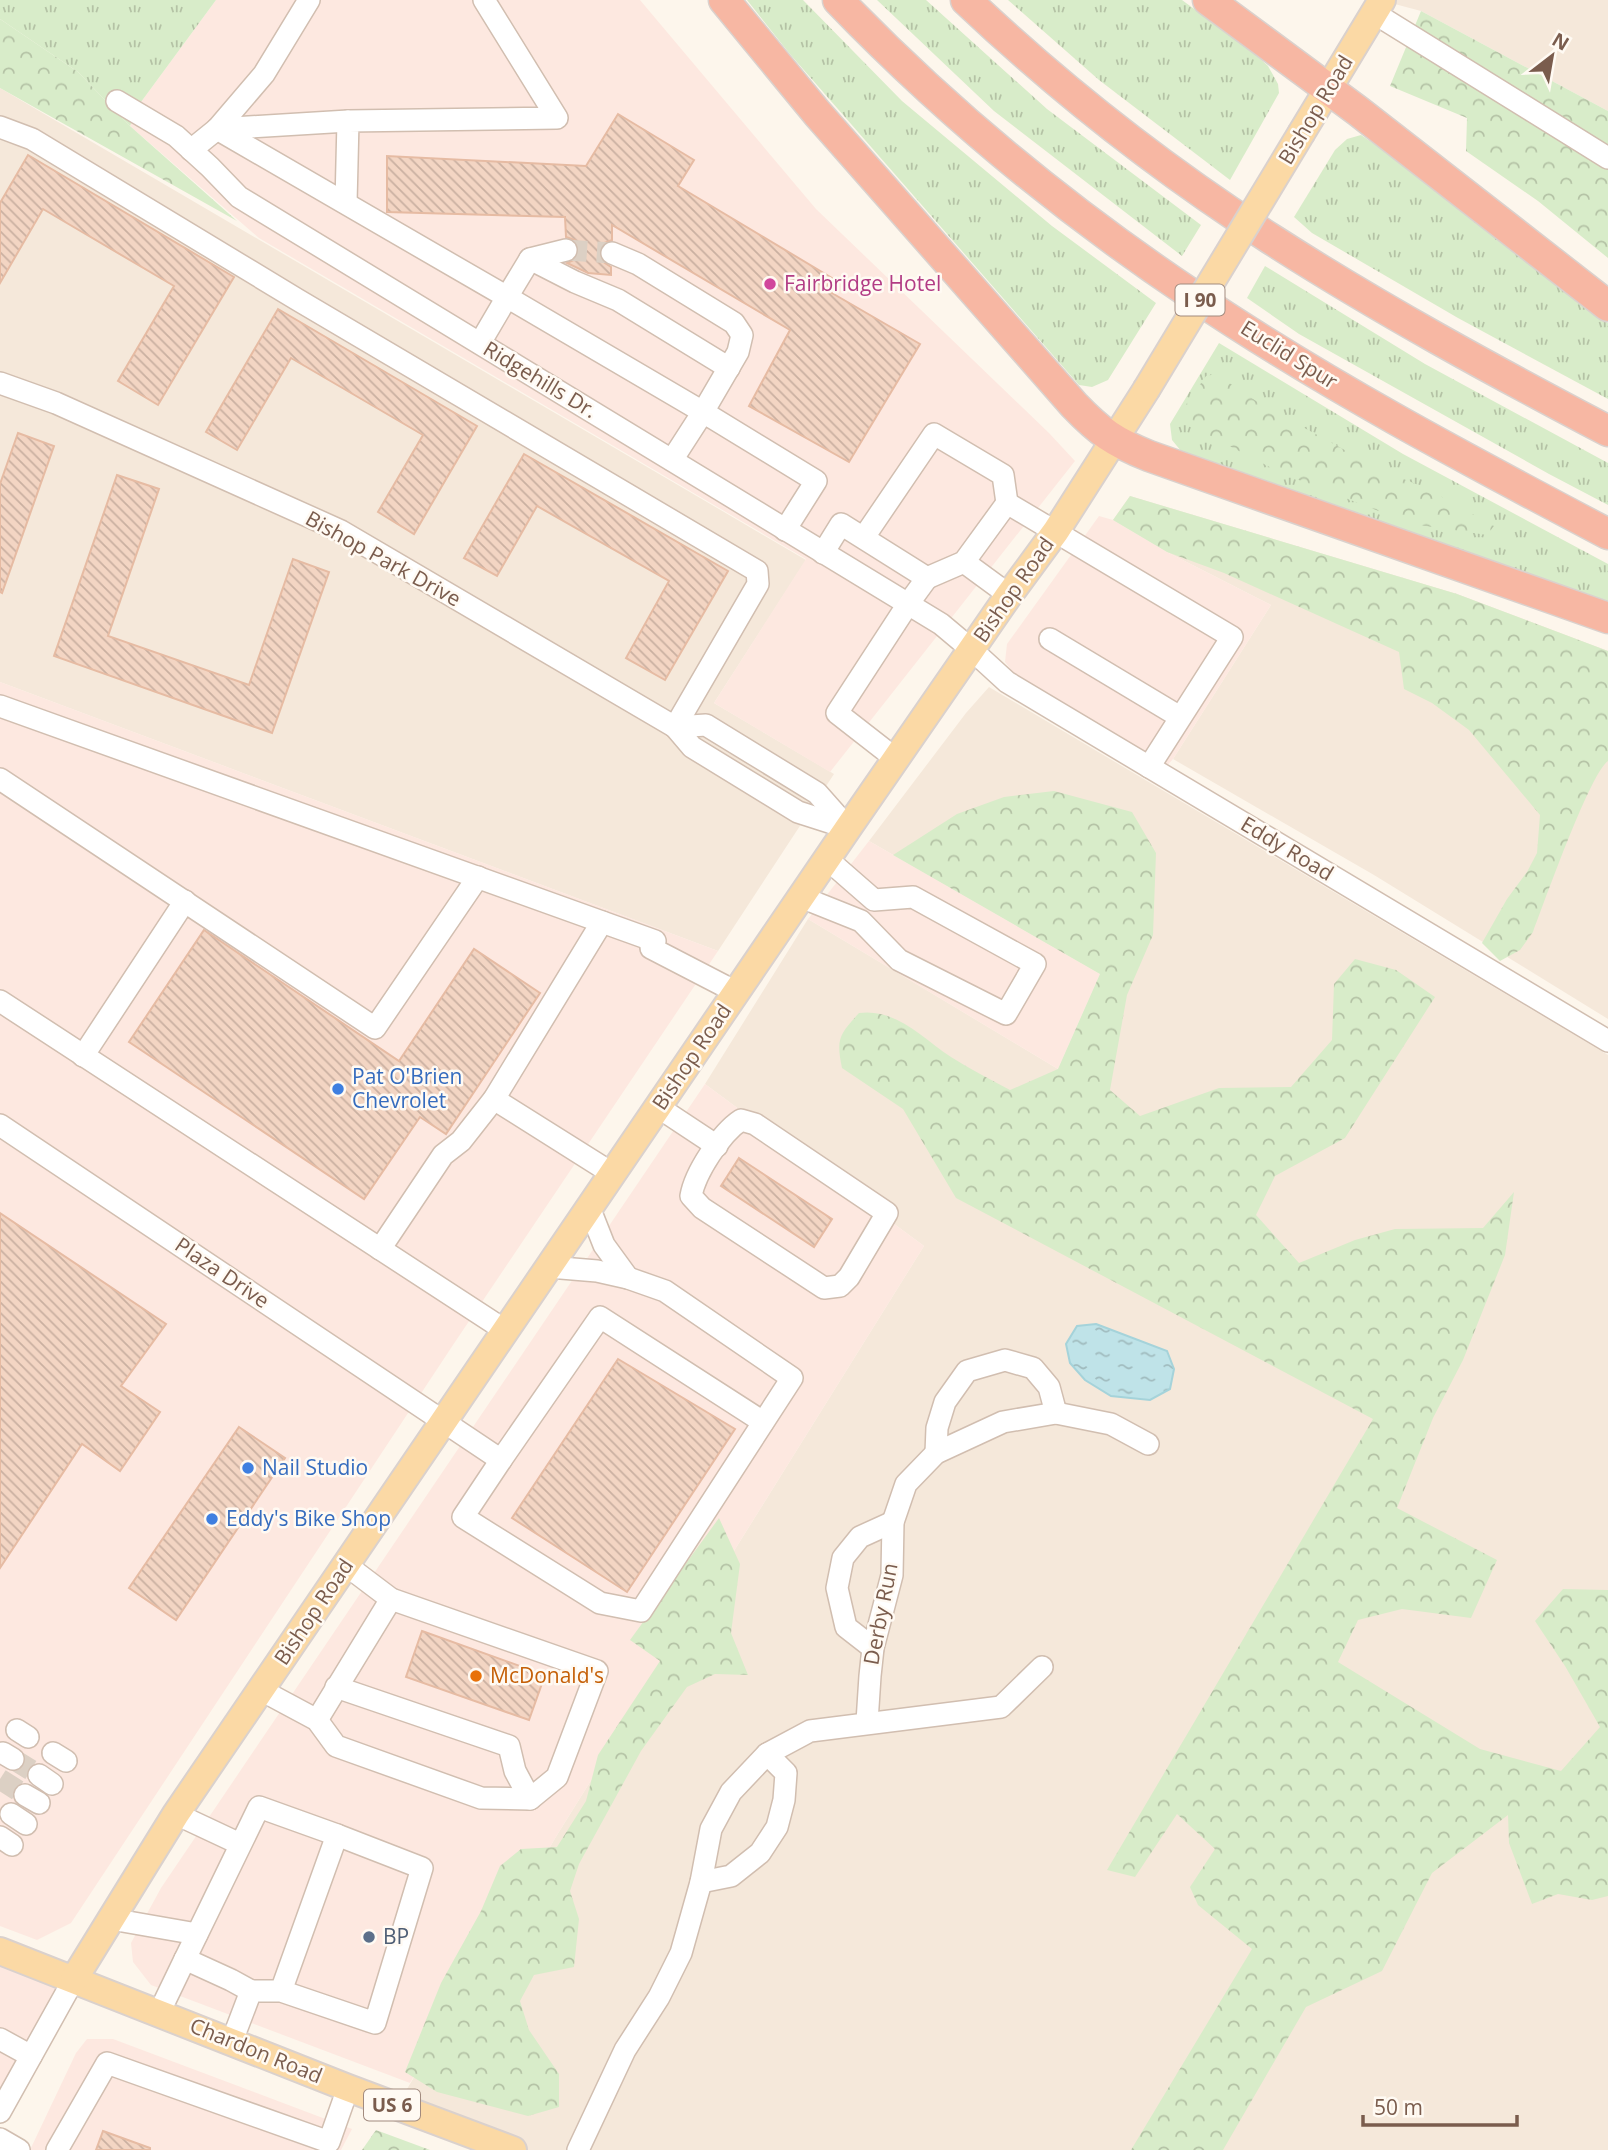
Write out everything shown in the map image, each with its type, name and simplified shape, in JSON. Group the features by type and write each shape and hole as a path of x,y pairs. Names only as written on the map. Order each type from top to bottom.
{"highway":[{"path":"724,0 808,103 1074,405 1095,427 1114,441 1157,460 1608,618"},
{"name":"Euclid Spur","path":"838,0 901,62 1011,159 1070,206 1191,294 1385,413 1608,534"},
{"path":"966,0 1096,113 1270,239 1418,327 1608,431"},
{"path":"1208,0 1329,89 1608,306"}],"main road":[{"name":"Bishop Road","path":"74,1979 176,1814 848,828 1056,531 1146,390 1378,7"},
{"name":"Chardon Road","path":"0,1951 513,2150"}],"street":[{"path":"191,150 217,129 264,75 309,0"},
{"path":"217,129 348,121 557,118 484,0"},
{"path":"1378,7 1608,158"},
{"name":"Ridgehills Dr.","path":"117,101 176,136 239,197 941,624 972,650"},
{"path":"346,203 348,121"},
{"path":"0,127 32,139 321,314 757,571 758,584 676,727"},
{"path":"217,129 703,412 816,481 785,530"},
{"path":"480,343 530,259 566,250"},
{"path":"611,253 638,264 734,323 742,335 738,352 672,460"},
{"path":"530,259 618,300 729,368"},
{"name":"Bishop Park Drive","path":"0,383 56,403 341,531 676,727"},
{"path":"864,537 934,434 1003,475 1007,503 964,562 928,578 837,713 896,759"},
{"path":"1007,503 1232,637 1149,767"},
{"path":"823,553 841,524 928,578"},
{"path":"964,562 1009,595"},
{"path":"1050,639 1180,717"},
{"name":"Eddy Road","path":"972,650 1007,682 1608,1041"},
{"path":"0,706 602,922 653,944 736,992"},
{"path":"676,727 706,724 817,793 848,828"},
{"path":"0,779 375,1028 478,877"},
{"path":"801,897 861,921 899,960 1006,1014 1035,964 913,897 874,901 827,859"},
{"path":"83,1056 185,901"},
{"path":"861,921 874,901"},
{"path":"380,1249 443,1155 461,1141 494,1099 602,922"},
{"path":"0,1001 506,1331"},
{"path":"494,1099 613,1174"},
{"path":"658,1107 717,1146"},
{"path":"741,1121 755,1124 887,1213 849,1277 839,1286 824,1288 702,1208 691,1196 694,1182 717,1146 731,1127 741,1121"},
{"name":"Plaza Drive","path":"0,1125 501,1460"},
{"path":"589,1207 604,1245 628,1278"},
{"path":"549,1267 597,1270 665,1291 792,1378 641,1611 600,1604 463,1517 600,1317 763,1422"},
{"path":"936,1453 937,1428 945,1402 967,1371 1006,1360 1033,1368 1049,1387 1056,1413"},
{"name":"Derby Run","path":"867,1723 873,1648 892,1575 893,1522 906,1485 936,1453 1003,1422 1056,1413 1111,1424 1148,1444"},
{"path":"873,1648 846,1627 836,1588 843,1558 860,1537 893,1522"},
{"path":"261,1690 317,1720 336,1746 481,1798 530,1799 557,1777 597,1671 391,1599 346,1564"},
{"path":"317,1720 391,1599"},
{"path":"578,2150 625,2050 659,1997 681,1953 701,1882 711,1829 731,1792 767,1754 810,1731 1001,1707 1042,1667"},
{"path":"337,1687 509,1746 515,1771 530,1799"},
{"path":"701,1882 732,1876 760,1853 777,1827 784,1800 786,1773 767,1754"},
{"path":"159,2013 240,1844 259,1807 422,1868 375,2023 281,1991 251,1991 185,1959"},
{"path":"176,1814 240,1844"},
{"path":"281,1991 337,1835"},
{"path":"111,1919 197,1934"},
{"name":"Bishop Road","path":"0,2112 74,1979"},
{"path":"232,2041 251,1991"},
{"path":"0,2039 31,2056"},
{"path":"57,2150 107,2063 328,2146 348,2088"},
{"path":"0,2139 19,2150"}],"shaded area":[{"path":"216,0 640,0 816,209 1075,461 830,772 714,703 806,559 259,238 130,126 141,102"},
{"path":"1392,0 1608,0 1608,111 1421,11 1391,3"},
{"path":"0,88 806,560 714,703 834,774 718,951 0,682"},
{"path":"1130,496 1457,594 1608,651 1608,1019 1374,875 1173,759 1271,605 1167,552 1113,520"},
{"path":"1099,516 1113,520 1167,552 1271,605 1165,768 1024,686 1005,662 1007,644"},
{"path":"0,682 718,951 453,1345 71,1923 37,1940 0,1926"},
{"path":"989,687 1608,1055 1608,2150 514,2150 397,2106 557,1835 924,1246 705,1084 808,919 1058,1069 1100,974 869,841 966,713"},
{"path":"869,841 1100,974 1058,1069 808,919"},
{"path":"705,1084 924,1246 557,1835 410,2083 151,1985 133,1962 131,1943 161,1888"},
{"path":"0,1961 66,1986 0,2104"},
{"path":"87,2039 113,2039 352,2129 341,2150 30,2150 76,2053"}],"green space":[{"path":"0,0 216,0 141,102 130,126 78,72 0,19"},
{"path":"747,0 803,0 902,101 1052,226 1156,303 1108,380 1092,387 1079,385 789,53"},
{"path":"877,0 926,0 1047,109 1201,225 1182,256 994,111"},
{"path":"1008,0 1182,0 1268,66 1278,84 1279,93 1230,180 1099,80"},
{"path":"1421,11 1608,111 1608,258 1538,201 1466,151 1467,118 1390,86"},
{"path":"0,19 78,72 130,126 237,221 0,88"},
{"path":"1361,135 1608,323 1608,399 1458,318 1312,233 1294,217 1335,150 1347,139"},
{"path":"1265,266 1425,364 1608,463 1608,505 1299,334 1247,298"},
{"path":"1219,343 1403,454 1608,564 1608,605 1181,451 1172,440 1170,424"},
{"path":"1216,374 1259,403 1381,470 1426,488 1494,526 1487,535 1412,524 1281,473 1197,429 1185,406 1206,376"},
{"path":"1130,496 1457,594 1608,651 1608,761 1590,789 1533,932 1520,950 1500,961 1482,943 1537,853 1540,815 1469,730 1432,703 1404,689 1399,652 1224,573 1167,552 1113,520"},
{"path":"1054,791 1132,812 1156,853 1153,935 1127,995 1110,1090 1140,1116 1219,1088 1291,1087 1332,1040 1334,984 1355,959 1396,970 1435,997 1345,1138 1275,1176 1256,1215 1299,1263 1355,1240 1395,1229 1483,1228 1514,1192 1505,1255 1463,1360 1433,1418 1397,1508 1497,1560 1471,1618 1402,1609 1358,1620 1338,1662 1480,1749 1561,1771 1600,1727 1535,1621 1563,1589 1608,1590 1608,1896 1592,1900 1558,1894 1532,1904 1509,1843 1508,1815 1432,1873 1382,1971 1306,2007 1223,2150 1131,2150 1252,1949 1198,1905 1190,1887 1215,1849 1177,1814 1135,1877 1107,1870 1373,1419 956,1198 903,1109 842,1068 840,1058 839,1044 843,1032 859,1013 872,1013 885,1015 908,1026 951,1057 1010,1090 1058,1069 1100,974 893,855 957,814 1004,797"},
{"path":"719,1518 740,1564 731,1633 748,1675 715,1674 687,1687 641,1751 579,1864 570,1891 579,1919 574,1967 534,1975 520,2001 529,2030 559,2074 559,2107 528,2116 437,2092 405,2072 441,1983 481,1911 500,1866 521,1849 557,1847 586,1801 598,1755 660,1661 630,1640"},
{"path":"376,2130 430,2150 362,2150"}],"water":[{"path":"1096,1324 1167,1351 1174,1369 1170,1389 1150,1400 1111,1396 1085,1380 1070,1363 1066,1344 1077,1326"}],"building":[{"name":"Fairbridge Hotel","path":"618,114 694,160 678,186 832,278 825,289 920,344 849,462 749,406 790,330 612,225 612,240 604,243 599,254 602,261 611,267 611,275 588,273 567,263 576,259 579,248 575,240 566,237 565,217 387,212 387,156 586,166"},
{"path":"28,155 234,277 158,405 118,381 174,286 43,209 0,283 0,203"},
{"path":"278,309 477,426 414,534 378,512 423,435 291,358 237,450 206,432"},
{"path":"18,433 54,446 2,593 0,484"},
{"path":"524,454 728,571 665,680 626,658 669,581 537,506 497,576 464,558"},
{"path":"117,475 159,489 108,636 249,685 293,559 329,572 272,733 54,656"},
{"name":"Pat O'Brien Chevrolet","path":"204,930 399,1061 474,949 540,993 446,1134 420,1117 364,1199 129,1042"},
{"path":"739,1158 832,1219 814,1247 721,1186"},
{"path":"0,1213 166,1324 121,1386 160,1412 120,1471 82,1444 0,1568"},
{"path":"618,1359 735,1429 627,1592 512,1518"},
{"path":"239,1427 285,1458 176,1620 129,1588"},
{"name":"McDonald's","path":"422,1631 545,1675 529,1720 406,1677"},
{"path":"103,2131 150,2148 150,2150 96,2150"}],"tunnel":[{"path":"566,250 612,253"},
{"path":"13,1759 39,1775"},
{"path":"0,1779 25,1795"}],"place":[{"name":"Fairbridge Hotel","path":"770,284"},
{"name":"Pat O'Brien Chevrolet","path":"338,1089"},
{"name":"Nail Studio","path":"248,1468"},
{"name":"Eddy's Bike Shop","path":"212,1519"},
{"name":"McDonald's","path":"476,1676"},
{"name":"BP","path":"369,1937"}]}
